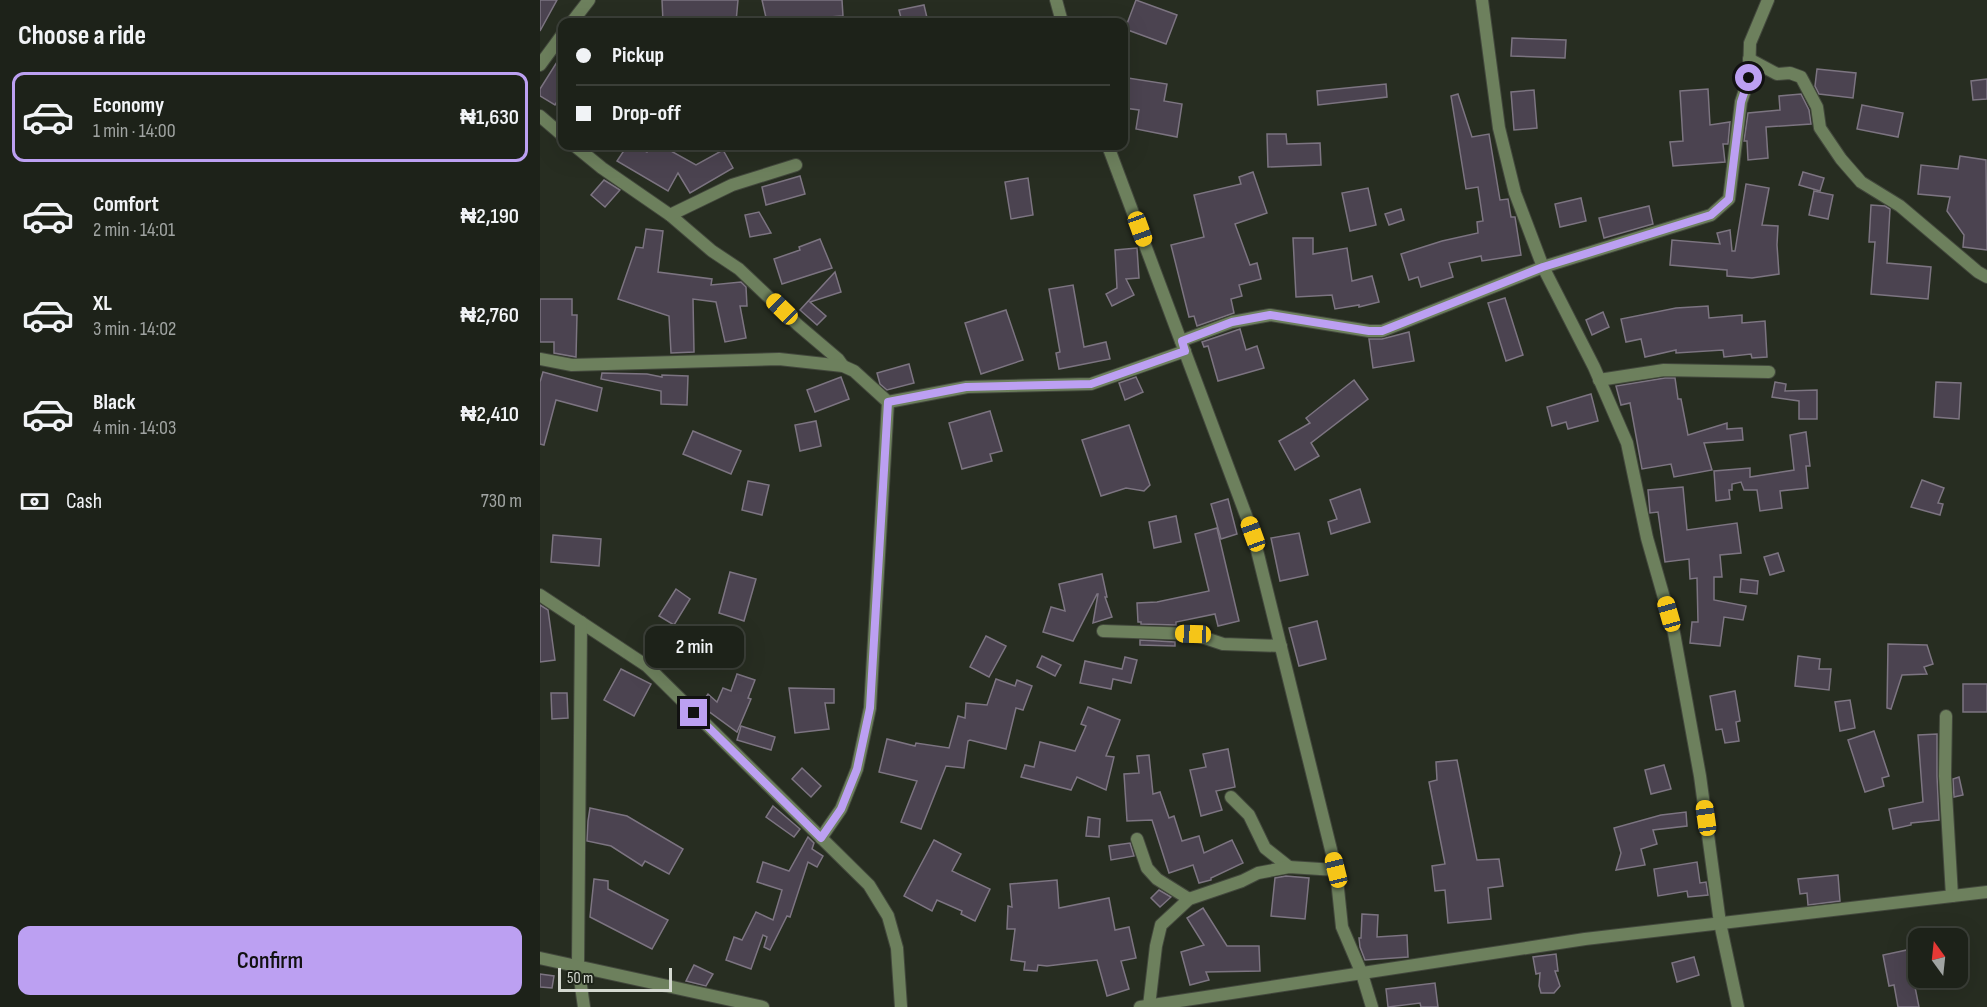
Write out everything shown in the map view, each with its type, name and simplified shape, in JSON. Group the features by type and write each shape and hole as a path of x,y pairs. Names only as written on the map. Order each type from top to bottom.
{"street":[{"path":"575,18 589,0"},
{"path":"1056,0 1061,18"},
{"path":"1482,0 1499,128 1515,193 1543,267 1599,380 1627,443 1647,538 1674,633 1700,776 1720,923 1738,1007"},
{"path":"888,402 966,387 1091,384 1183,346 1232,322 1270,315 1369,331 1382,331 1543,267 1711,215 1729,199 1741,102 1749,78 1750,43 1768,0"},
{"path":"540,65 558,40"},
{"path":"1749,59 1777,74 1790,73 1801,77 1816,107 1820,128 1841,159 1861,182 1900,206 1987,278"},
{"path":"540,116 558,132"},
{"path":"580,150 670,215 712,251 739,269 843,366"},
{"path":"1110,150 1253,534 1336,870 1342,927 1362,974 1372,1007"},
{"path":"670,215 732,185 796,165"},
{"path":"540,359 572,365 779,359 843,366 854,371 888,402"},
{"path":"1599,380 1664,370 1769,372"},
{"path":"821,838 841,809 857,769 870,708 888,402"},
{"path":"540,595 647,666 869,885 888,916 897,948 901,1007"},
{"path":"581,622 578,965 584,1007"},
{"path":"1103,631 1193,634 1223,644 1281,646"},
{"path":"1946,716 1945,776 1952,896"},
{"path":"1231,796 1248,815 1265,848 1289,867"},
{"path":"1137,839 1147,868 1157,879 1189,898"},
{"path":"1258,873 1265,848"},
{"path":"1336,870 1289,867 1258,873 1242,881 1189,898 1161,925 1145,1006 1585,939 1987,892"},
{"path":"540,958 763,1007"}],"building":[{"path":"540,0 557,0 540,31"},
{"path":"662,0 738,0 736,18 663,18"},
{"path":"762,0 842,0 843,16 766,18"},
{"path":"1136,0 1177,15 1166,44 1128,30 1128,21"},
{"path":"924,5 927,18 901,18 899,10"},
{"path":"1512,38 1566,40 1565,58 1511,56"},
{"path":"558,60 558,100 555,105 540,96 540,89"},
{"path":"1817,69 1856,73 1853,98 1819,94 1815,86"},
{"path":"1128,78 1167,84 1164,101 1182,104 1177,137 1136,129 1139,110 1128,109"},
{"path":"1987,79 1987,99 1973,100 1971,81"},
{"path":"1386,84 1387,97 1318,105 1317,91"},
{"path":"1708,89 1710,125 1730,122 1728,144 1723,144 1725,162 1673,166 1670,142 1683,141 1680,91"},
{"path":"1534,90 1537,128 1514,130 1511,92"},
{"path":"1458,94 1472,137 1489,134 1500,200 1508,199 1511,217 1515,217 1521,255 1482,261 1481,256 1449,263 1453,277 1421,287 1418,277 1409,280 1401,254 1478,233 1477,222 1483,221 1478,187 1466,189 1451,96"},
{"path":"1801,94 1809,110 1811,124 1766,127 1768,158 1748,160 1747,141 1744,141 1748,113 1780,110 1779,96"},
{"path":"1862,105 1903,113 1898,137 1857,129"},
{"path":"1267,134 1286,134 1287,144 1320,143 1321,165 1268,167"},
{"path":"624,150 647,152 648,150 669,150 696,165 723,150 733,168 690,193 678,173 668,191 617,161"},
{"path":"1960,156 1986,160 1987,250 1963,247 1964,235 1947,211 1950,197 1918,194 1921,165 1958,169"},
{"path":"1253,172 1267,213 1235,224 1250,265 1257,263 1261,279 1239,285 1242,296 1231,299 1234,313 1197,326 1194,316 1189,317 1171,245 1204,237 1194,195 1241,184 1239,177"},
{"path":"1803,172 1824,178 1820,191 1799,185"},
{"path":"800,176 805,194 766,205 762,187"},
{"path":"1028,178 1033,215 1011,219 1005,182"},
{"path":"604,180 620,190 605,207 591,195"},
{"path":"1746,184 1769,188 1762,225 1778,226 1779,274 1752,278 1727,276 1727,270 1670,265 1672,240 1720,244 1717,233 1730,230 1732,251 1735,251"},
{"path":"1368,188 1376,225 1350,231 1342,193"},
{"path":"1814,191 1833,195 1828,219 1809,215"},
{"path":"1581,198 1586,221 1560,227 1555,204"},
{"path":"1871,205 1885,206 1890,209 1887,263 1931,267 1928,299 1871,294 1875,242 1869,242"},
{"path":"1649,206 1653,224 1604,238 1599,218"},
{"path":"1401,209 1404,220 1389,225 1385,214"},
{"path":"759,212 771,233 750,237 745,215"},
{"path":"646,229 663,231 658,272 712,279 711,285 741,282 746,287 747,306 740,306 746,338 725,342 716,302 693,299 694,352 671,353 669,316 618,299 636,247 643,248"},
{"path":"1293,238 1313,238 1313,254 1347,248 1352,281 1372,276 1379,302 1335,309 1332,295 1296,297"},
{"path":"820,239 832,268 782,284 774,259 800,250 799,247"},
{"path":"1137,248 1139,278 1126,279 1134,295 1112,306 1106,294 1117,288 1115,250"},
{"path":"835,272 841,292 810,302 826,316 817,325 800,310"},
{"path":"1073,285 1084,347 1106,342 1110,359 1059,369 1056,353 1060,352 1049,289"},
{"path":"1505,298 1523,355 1506,361 1488,303"},
{"path":"540,299 572,299 572,315 577,315 576,357 554,353 554,342 540,342"},
{"path":"1708,306 1709,318 1742,315 1742,323 1765,321 1767,357 1752,358 1751,354 1724,357 1723,350 1676,353 1676,350 1645,357 1641,339 1626,342 1621,319 1676,308"},
{"path":"1006,310 1023,360 981,374 965,323"},
{"path":"1603,312 1609,327 1592,335 1586,320"},
{"path":"1240,329 1246,350 1257,346 1264,368 1218,381 1208,346 1204,347 1202,342"},
{"path":"1409,332 1414,361 1373,368 1369,339 1382,339"},
{"path":"909,364 914,383 887,390 880,384 877,373"},
{"path":"543,372 602,388 597,411 556,400 544,445 540,444 540,382"},
{"path":"602,373 647,374 662,377 662,375 688,376 687,405 661,404 661,391 601,379"},
{"path":"841,377 849,399 815,412 807,390"},
{"path":"1136,377 1143,392 1125,400 1119,383"},
{"path":"1675,378 1688,435 1727,423 1727,429 1742,428 1743,440 1704,443 1712,470 1674,477 1671,464 1642,469 1630,403 1621,405 1616,386"},
{"path":"1354,380 1368,399 1311,443 1319,456 1295,470 1279,441 1310,423 1306,418"},
{"path":"1775,382 1786,384 1785,391 1817,390 1817,419 1799,419 1799,401 1772,397"},
{"path":"1936,382 1961,383 1959,419 1934,417"},
{"path":"1591,394 1598,421 1568,429 1566,422 1552,426 1547,407"},
{"path":"990,411 1002,451 990,454 992,461 962,469 949,423"},
{"path":"816,421 821,446 800,451 795,425"},
{"path":"1129,425 1150,485 1144,491 1126,488 1101,496 1082,440"},
{"path":"693,431 741,451 731,474 683,454"},
{"path":"1806,432 1810,466 1806,466 1808,488 1780,491 1782,508 1760,511 1757,490 1744,490 1741,482 1732,484 1732,490 1729,490 1730,499 1716,501 1714,471 1750,468 1750,477 1794,470 1790,435"},
{"path":"1922,480 1944,488 1938,503 1943,504 1940,515 1911,507"},
{"path":"748,481 769,485 762,515 742,510"},
{"path":"1683,487 1687,530 1737,523 1741,553 1720,555 1722,577 1714,577 1714,600 1746,606 1743,620 1724,617 1720,646 1690,643 1692,622 1698,622 1697,578 1690,579 1689,559 1665,562 1658,512 1650,513 1648,490"},
{"path":"1360,489 1370,522 1331,534 1328,522 1337,519 1330,500"},
{"path":"1228,499 1237,534 1221,539 1211,504"},
{"path":"1176,516 1181,542 1154,548 1149,522"},
{"path":"1217,528 1239,621 1218,626 1215,614 1176,622 1176,625 1138,622 1137,603 1157,602 1209,591 1195,534"},
{"path":"1299,533 1308,575 1280,581 1271,538"},
{"path":"553,535 601,539 599,566 551,562"},
{"path":"1778,553 1784,571 1770,575 1764,557"},
{"path":"730,572 756,579 744,621 719,613"},
{"path":"1102,574 1107,597 1105,597 1112,617 1093,623 1097,594 1073,641 1043,632 1051,607 1065,611 1059,584"},
{"path":"1741,579 1758,581 1757,594 1740,592"},
{"path":"676,589 690,599 674,625 659,616"},
{"path":"540,605 548,610 555,660 540,662"},
{"path":"1317,621 1326,659 1299,666 1289,628"},
{"path":"986,636 1006,646 989,677 970,667"},
{"path":"1140,640 1175,642 1175,646 1140,645"},
{"path":"1888,644 1927,645 1933,664 1924,667 1927,674 1902,675 1891,709 1887,708"},
{"path":"1042,656 1061,665 1055,676 1037,667"},
{"path":"1798,656 1820,659 1819,669 1831,669 1829,690 1795,686"},
{"path":"1125,657 1137,660 1131,683 1113,679 1111,689 1080,683 1085,661 1122,669"},
{"path":"621,669 651,684 634,716 604,700"},
{"path":"737,674 755,680 748,698 751,699 737,732 700,705 708,694 717,702 723,688 731,691"},
{"path":"996,679 1015,686 1017,680 1032,686 1023,710 1016,708 1006,749 968,741 964,768 946,766 921,829 901,822 917,781 879,772 887,739 915,746 916,743 949,748 958,716 965,718 966,703 987,705"},
{"path":"1963,684 1987,684 1987,712 1963,712"},
{"path":"789,688 834,689 834,703 825,703 829,729 795,733"},
{"path":"1735,691 1740,721 1736,722 1739,741 1725,743 1722,729 1716,730 1710,696"},
{"path":"551,693 567,693 568,718 552,719"},
{"path":"1850,700 1855,728 1840,731 1835,702"},
{"path":"1088,707 1120,720 1106,756 1114,757 1106,790 1077,777 1071,790 1021,777 1025,765 1034,767 1040,742 1075,751 1086,726 1081,724"},
{"path":"741,726 775,737 771,750 737,740"},
{"path":"1874,731 1889,776 1882,778 1884,786 1865,792 1848,740"},
{"path":"1937,734 1939,820 1911,823 1911,825 1893,829 1889,809 1923,802 1918,735"},
{"path":"1228,749 1235,787 1216,791 1222,810 1201,816 1190,770 1206,767 1203,754"},
{"path":"1149,755 1153,794 1160,792 1169,818 1174,816 1182,841 1199,836 1204,853 1232,840 1243,863 1211,880 1199,883 1193,865 1169,873 1152,820 1127,821 1124,774 1139,773 1137,756"},
{"path":"1457,760 1477,860 1499,859 1503,886 1488,888 1491,919 1448,923 1445,890 1435,891 1432,866 1445,864 1429,782 1437,780 1436,762"},
{"path":"1664,765 1671,789 1651,794 1645,770"},
{"path":"802,768 821,786 811,797 792,779"},
{"path":"1959,777 1963,795 1954,797 1953,779"},
{"path":"773,806 800,829 794,837 766,817"},
{"path":"590,808 627,816 683,849 669,874 645,861 642,866 611,846 587,841"},
{"path":"1686,812 1687,826 1653,830 1657,844 1641,849 1645,865 1616,870 1621,853 1614,828 1661,815"},
{"path":"1088,817 1100,819 1099,837 1086,836"},
{"path":"808,837 814,843 812,849 823,856 817,867 808,862 790,917 787,916 770,950 764,947 767,937 763,935 751,969 726,960 734,937 742,940 756,912 773,920 782,890 757,882 763,862 789,871"},
{"path":"934,840 961,854 952,871 990,889 975,921 961,914 962,911 937,900 932,911 904,896"},
{"path":"1130,843 1134,856 1111,860 1109,846"},
{"path":"1697,862 1700,883 1706,882 1708,895 1688,897 1687,891 1658,896 1654,869"},
{"path":"1838,875 1840,901 1808,905 1807,893 1800,894 1798,879"},
{"path":"1286,876 1309,878 1305,919 1271,916 1275,878"},
{"path":"594,879 608,881 608,889 668,920 652,949 590,917"},
{"path":"1057,880 1059,908 1109,898 1115,930 1129,927 1136,958 1121,961 1129,989 1107,996 1097,960 1038,965 1037,971 1024,970 1025,962 1011,960 1015,929 1007,929 1008,906 1012,907 1010,884"},
{"path":"1159,890 1171,897 1160,907 1151,898"},
{"path":"1203,908 1227,946 1259,946 1260,971 1206,972 1209,980 1190,985 1181,952 1204,945 1187,918"},
{"path":"1362,914 1378,915 1377,937 1407,935 1408,957 1365,960 1359,938 1361,938"},
{"path":"1907,950 1908,988 1915,988 1919,1007 1898,1007 1894,985 1889,986 1883,955"},
{"path":"1556,954 1558,971 1555,971 1560,986 1554,993 1541,993 1540,973 1536,974 1533,957"},
{"path":"1694,957 1699,975 1677,982 1672,963"},
{"path":"694,965 713,974 706,986 686,981"},
{"path":"540,974 554,976 552,988 540,987"},
{"path":"1435,983 1438,1007 1421,1007 1420,1003 1388,1007 1386,989"}],"route":[{"path":"694,713 821,838 841,809 857,769 870,708 888,402 966,387 1091,384 1185,351 1182,341 1232,322 1270,315 1369,331 1382,331 1543,267 1711,215 1729,199 1741,102 1749,78"}]}
